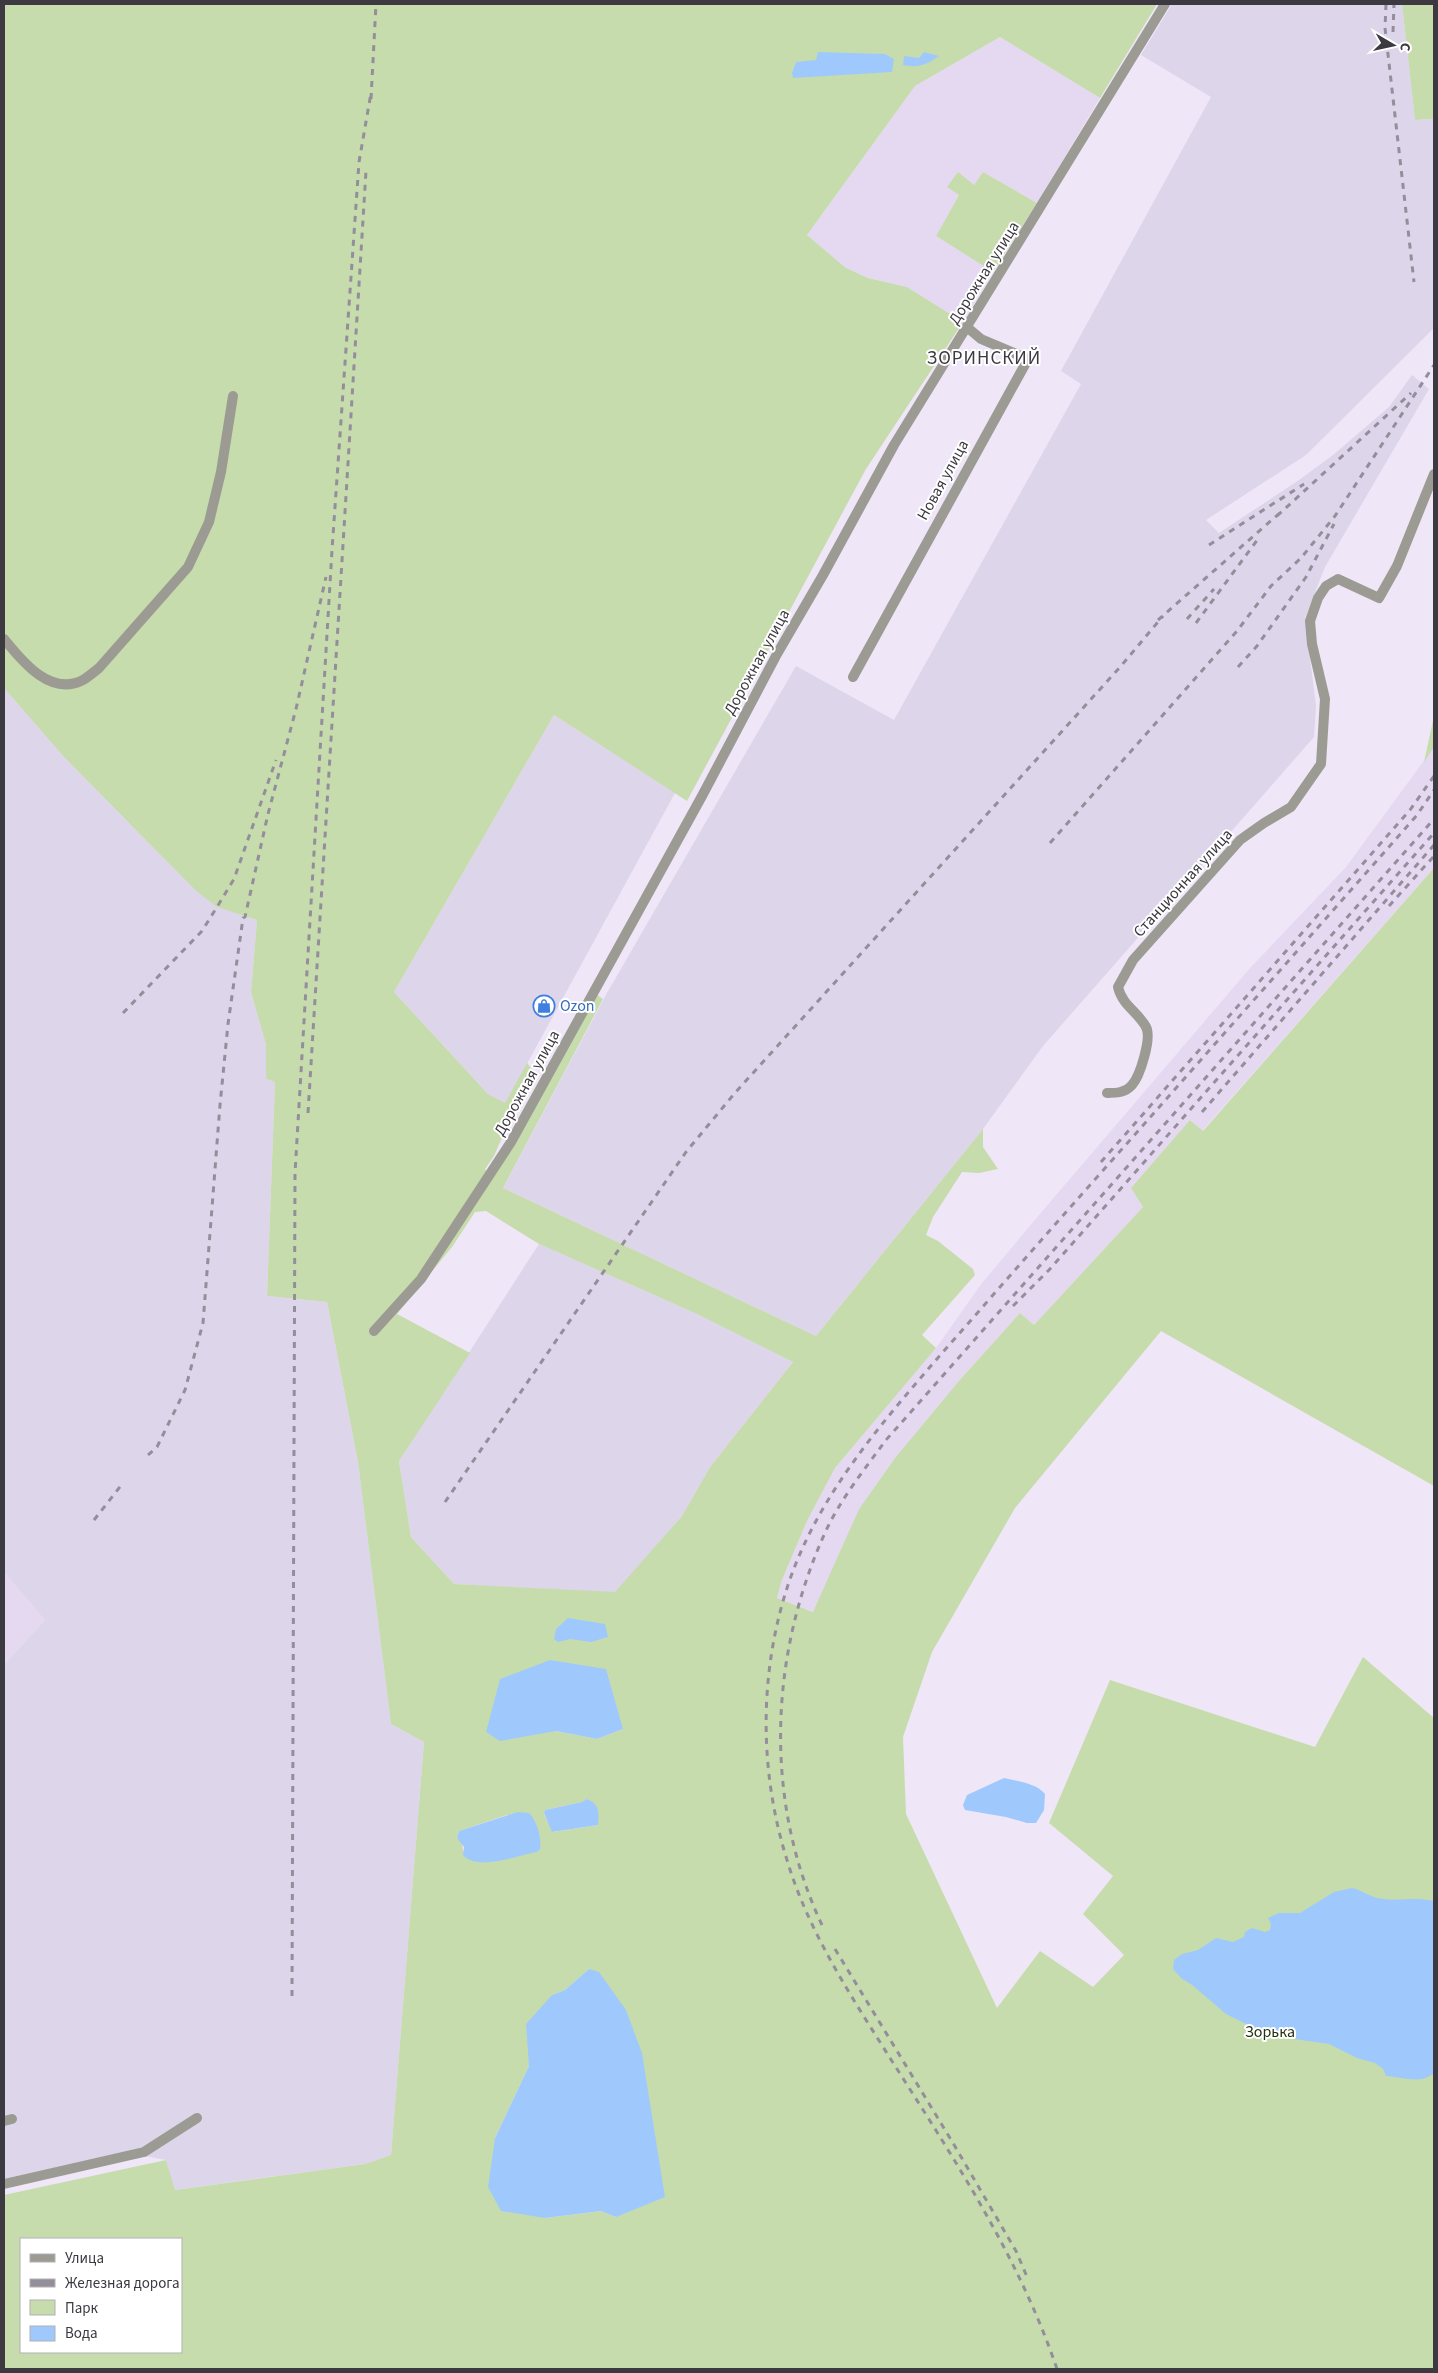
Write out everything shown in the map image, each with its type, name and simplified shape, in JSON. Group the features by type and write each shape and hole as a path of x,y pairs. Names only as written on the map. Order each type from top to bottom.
{"street":[{"name":"Дорожная улица","path":"374,1331 421,1280 511,1142 700,801 777,654 823,576 894,444 968,328 1165,4"},
{"name":"Новая улица","path":"853,678 1028,359 981,339 968,328"},
{"path":"4,639 28,668 44,678 63,684 82,680 105,662 188,567 209,522 221,472 233,396"},
{"name":"Станционная улица","path":"1107,1093 1119,1093 1132,1085 1140,1070 1149,1036 1146,1026 1120,997 1118,987 1133,960 1240,840 1291,807 1321,764 1325,699 1312,644 1310,621 1318,598 1326,586 1338,579 1379,598 1397,566 1434,474"},
{"path":"4,2184 144,2152 197,2118"}],"shaded area":[{"path":"1172,4 1402,4 1415,120 1434,119 1434,328 1306,455 1206,520 1219,533 1299,480 1333,455 1389,407 1412,375 1429,389 1325,567 1305,618 1316,706 1314,737 1043,1046 983,1129 816,1336 503,1188 607,993 796,666 894,720 1081,384 1061,371 1211,97 1141,55"},
{"path":"1000,37 1100,98 1037,203 983,172 974,185 948,187 959,195 936,236 993,272 963,322 907,287 868,278 846,268 807,235 915,86"},
{"path":"4,688 63,756 195,890 218,907 257,920 251,992 266,1045 266,1079 275,1082 267,1296 327,1302 358,1462 391,1724 424,1742 391,2155 365,2164 174,2190 166,2160 129,2153 4,2180 4,1665 45,1620 4,1572"},
{"path":"554,715 675,793 505,1104 488,1094 394,992"},
{"path":"1434,747 1434,868 1202,1131 1191,1120 1131,1188 1143,1207 1034,1325 1020,1313 958,1382 895,1458 859,1509 814,1612 777,1598 782,1580 807,1521 835,1468 936,1348 982,1283 1045,1208 1251,967 1346,867"},
{"path":"539,1244 695,1313 793,1362 710,1467 682,1516 615,1593 454,1584 411,1537 399,1461"},
{"path":"4,1572 45,1620 4,1665"}],"green space":[{"name":"Зорька","path":"4,4 1157,4 1100,98 1000,37 915,86 807,235 846,268 868,278 907,287 963,322 866,469 687,801 554,715 394,992 488,1094 505,1103 527,1063 532,1069 494,1156 485,1169 491,1179 596,994 603,999 503,1188 816,1336 983,1129 983,1147 998,1169 979,1173 962,1172 933,1217 926,1235 938,1241 973,1269 975,1275 922,1335 936,1348 835,1468 807,1521 782,1580 777,1598 813,1612 859,1509 895,1458 958,1382 1020,1313 1034,1325 1143,1207 1131,1188 1190,1120 1203,1131 1434,868 1434,1486 1161,1331 1015,1508 932,1652 903,1737 906,1814 997,2008 1040,1951 1093,1987 1124,1955 1083,1914 1113,1876 1049,1823 1110,1680 1315,1747 1363,1657 1434,1718 1434,2369 4,2369 4,2195 166,2160 175,2190 365,2164 391,2155 424,1742 391,1724 358,1462 327,1302 267,1296 275,1082 266,1079 266,1045 251,992 257,920 217,907 195,890 63,756 4,688","holes":["486,1211 539,1244 695,1313 793,1362 710,1467 682,1516 615,1592 454,1584 411,1537 399,1461 470,1353 397,1314 452,1247 475,1212","623,1729 597,1739 556,1731","586,1799 598,1825 553,1832 544,1814 545,1810 582,1802","507,1815 535,1824 540,1838 537,1852 463,1851 462,1842 457,1838 459,1831","589,1969 616,2217 601,2211 545,2218 495,2138 529,2066 552,1995 565,1990"]},
{"path":"1402,4 1434,4 1434,119 1415,120"},
{"path":"958,172 974,185 983,172 1037,203 993,272 936,236 959,195 947,187"},
{"path":"1434,716 1434,747 1424,762"}],"water":[{"path":"818,52 885,54 894,59 892,72 793,78 792,73 796,62 816,60"},
{"path":"924,52 939,56 922,65 903,65 904,56 919,58"},
{"path":"568,1618 605,1624 608,1637 591,1642 570,1639 558,1642 554,1639 556,1629"},
{"path":"550,1660 606,1669 623,1729 597,1739 556,1731 500,1741 486,1732 500,1679"},
{"path":"1004,1778 1032,1785 1045,1794 1044,1810 1036,1823 1027,1823 1006,1817 965,1810 963,1805 967,1795"},
{"path":"586,1799 594,1803 598,1809 598,1825 552,1832 544,1813 545,1810 582,1802"},
{"path":"518,1812 529,1813 534,1820 540,1840 540,1849 537,1852 488,1862 470,1860 463,1855 464,1847 457,1838 459,1831"},
{"path":"1352,1888 1381,1899 1434,1901 1434,2073 1429,2077 1411,2079 1386,2076 1383,2069 1375,2063 1357,2058 1329,2044 1294,2039 1250,2026 1226,2014 1181,1978 1173,1969 1174,1960 1182,1954 1198,1950 1216,1938 1233,1942 1244,1937 1245,1932 1252,1928 1265,1932 1270,1930 1271,1924 1268,1918 1279,1913 1300,1913 1334,1892"},
{"path":"589,1969 599,1972 626,2010 642,2053 665,2197 616,2217 601,2211 545,2218 501,2211 488,2187 495,2138 529,2066 526,2024 552,1995 565,1990"}],"railway":[{"path":"371,99 376,4"},
{"path":"1386,4 1385,28 1414,282"},
{"path":"1393,32 1394,4"},
{"path":"292,1996 295,1173 332,550 359,162 371,93"},
{"path":"308,1113 366,171"},
{"path":"1050,843 1237,631 1271,586 1301,558 1335,516 1434,365"},
{"path":"1277,516 1411,393"},
{"path":"1209,545 1304,484"},
{"path":"1158,620 1282,511"},
{"path":"1238,667 1257,646 1306,577 1334,524"},
{"path":"1196,623 1258,539"},
{"path":"148,1455 157,1447 185,1390 203,1323 220,1105 228,1024 243,918 245,917 268,814 296,709 326,577"},
{"path":"1187,619 1214,589"},
{"path":"445,1502 686,1152 734,1094 1121,666 1163,616"},
{"path":"123,1013 202,931 234,879 276,760"},
{"path":"1101,1162 1410,810 1434,776"},
{"path":"1057,2369 1024,2287 1004,2247 961,2170 846,1987 806,1912 796,1886 778,1826 771,1792 767,1757 768,1687 778,1618 788,1585 816,1521 853,1462 874,1434 942,1353 1417,815 1434,790"},
{"path":"822,1925 803,1878 790,1829 783,1780 781,1730 784,1680 792,1631 806,1582 830,1522 852,1486 886,1440 1434,819"},
{"path":"1013,1306 1049,1270 1434,833"},
{"path":"1202,1112 1434,845"},
{"path":"1389,906 1434,856"},
{"path":"94,1520 123,1483"},
{"path":"835,1949 953,2143 1016,2251 1028,2279"}],"place":[{"name":"Ozon","path":"544,1006"}],"district":[{"name":"ЗОРИНСКИЙ","path":"984,358"}]}
